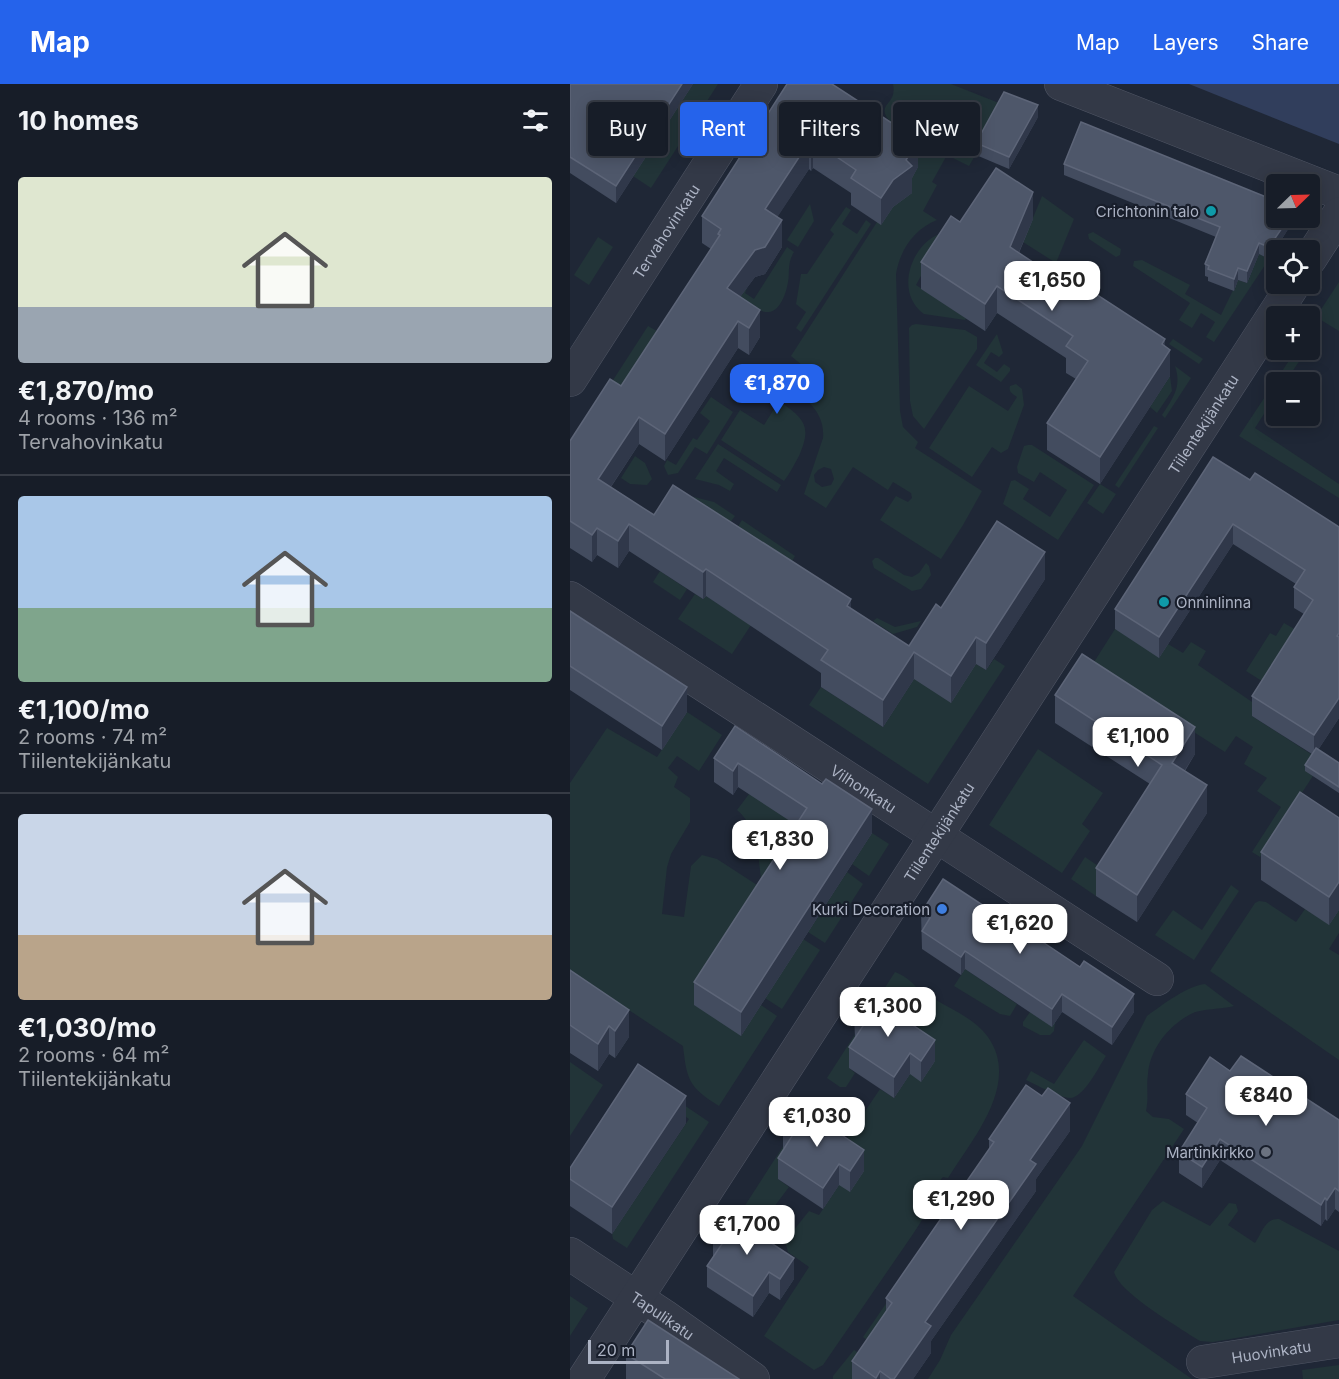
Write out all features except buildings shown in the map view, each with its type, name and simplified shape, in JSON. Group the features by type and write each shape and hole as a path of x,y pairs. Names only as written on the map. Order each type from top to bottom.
{"street":[{"name":"Tervahovinkatu","path":"570,380 761,84"},
{"path":"1061,84 1339,192"},
{"path":"1320,243 1339,214"},
{"name":"Tiilentekijänkatu","path":"584,1379 1288,294"},
{"name":"Vilhonkatu","path":"570,598 1157,979"},
{"name":"Tapulikatu","path":"570,1254 753,1379"},
{"name":"Huovinkatu","path":"1203,1362 1339,1341"}],"shaded area":[{"path":"693,84 718,84 706,102 681,102"},
{"path":"893,84 951,84 1004,105 980,147 980,102 893,102 893,124 886,117 885,111 894,91"},
{"path":"680,104 680,143 651,188 633,176 646,156 668,156 668,122"},
{"path":"912,156 946,156 932,182 937,185 923,211 937,220 921,229 909,241 896,274 900,411 903,427 918,442 915,448 982,491 941,559 880,520 896,496 908,502 912,498 911,493 893,482 888,490 853,467 826,508 804,494 823,438 823,429 814,408 789,387 802,365 791,356 877,222 906,187 918,167 909,161","holes":["824,467 831,469 834,479 831,485 822,487 815,482 814,475"]},
{"path":"949,156 975,156 969,166"},
{"path":"1042,196 1074,219 1056,263 1023,242"},
{"path":"810,204 814,221 798,247 787,240"},
{"path":"846,207 851,210 842,224 857,234 866,220 871,224 801,332 796,328 806,312 796,304 801,274 807,274 834,234 830,230"},
{"path":"945,232 916,285 966,318 965,320 924,314 915,304 910,293 908,280 910,268 916,256 923,245 933,237"},
{"path":"1093,232 1121,249 1120,255 1116,257 1089,239 1088,234"},
{"path":"598,237 613,247 589,285 574,275"},
{"path":"787,247 794,252 790,261 787,287 781,303 773,311 764,312 757,309 713,281 721,268 748,286 745,293 754,299"},
{"path":"1259,254 1266,258 1266,264 1214,342 1206,337 1215,322 1201,313 1192,328 1179,320 1190,303 1133,266 1134,261 1142,260 1190,285 1185,294 1221,315 1238,280 1247,283"},
{"path":"1339,282 1339,331 1320,319 1320,311"},
{"path":"916,324 965,330 977,337 977,349 924,429 913,416 910,401 909,328"},
{"path":"648,326 662,334 619,400 606,391"},
{"path":"997,334 1003,353 999,357 991,352 984,363 997,372 1004,364 1010,368 1001,382 976,365"},
{"path":"1173,339 1203,359 1199,364 1169,344"},
{"path":"1289,360 1300,360 1292,372 1281,372"},
{"path":"1175,366 1191,378 1165,418 1162,415 1173,398 1177,386"},
{"path":"1170,376 1172,391 1157,413 1150,407"},
{"path":"1016,384 1022,389 1024,405 1008,449 1001,453 992,447 972,477 929,448 969,386 1008,411 1017,397 1010,391 1010,386"},
{"path":"1266,395 1266,411 1255,428 1339,484 1339,498 1239,436"},
{"path":"711,397 733,412 707,454 695,447 678,473 668,475 664,466 667,460 676,465 693,438 697,440 710,421 700,413"},
{"path":"779,401 800,418 805,430 799,456 784,481 721,440 740,410 764,425"},
{"path":"1154,426 1158,428 1119,488 1115,485"},
{"path":"718,444 781,485 777,492 724,458 716,471 734,484 730,491 719,485 695,479"},
{"path":"1032,445 1094,485 1058,540 1003,504 1011,481 1015,480 1029,489 1023,499 1050,517 1067,490 1040,472 1034,482 1018,473 1017,467 1024,446"},
{"path":"635,456 645,463 652,479 647,485 630,484 621,478"},
{"path":"1100,484 1116,494 1103,514 1087,503"},
{"path":"690,496 714,502 735,516 729,524"},
{"path":"742,520 795,556 791,563 737,528"},
{"path":"875,558 904,575 912,577 919,573 926,563 931,575 921,589 912,591 874,568 872,561"},
{"path":"660,571 687,589 680,600 653,582"},
{"path":"695,594 703,599 706,596 751,625 732,654 678,619"},
{"path":"877,618 895,627 921,621 917,627 893,634 873,621"},
{"path":"1284,623 1298,631 1265,683 1246,671 1270,633 1276,636"},
{"path":"1115,629 1168,644 1183,653 1191,642 1206,651 1198,665 1258,706 1252,716 1314,756 1324,759 1260,857 1252,852 1281,807 1257,791 1267,778 1244,764 1253,747 1236,736 1225,752 1114,681 1082,681"},
{"path":"994,659 1005,666 928,784 809,705 821,687 883,727 914,679 976,664 986,670"},
{"path":"687,712 722,735 699,771 677,756 668,768 678,777 674,787 690,798 690,822 671,854 667,867 662,914 684,917 691,866 702,855 717,859 768,892 740,1036 761,1005 777,1016 719,1106 701,1094 691,1082 683,1046 570,971 570,783 607,728 657,757"},
{"path":"1038,749 1103,793 1082,824 1090,831 1062,873 989,825"},
{"path":"749,794 822,808 761,878 753,833 749,824 737,810"},
{"path":"872,833 889,844 869,876 852,864"},
{"path":"1085,857 1110,874 1096,896 1071,879"},
{"path":"847,872 863,884 825,943 808,932"},
{"path":"1231,885 1239,891 1194,960 1155,935 1173,910 1202,930"},
{"path":"1266,902 1296,922 1305,909 1329,924 1339,910 1339,933 1329,949 1339,955 1339,1060 1210,971 1255,903"},
{"path":"803,939 820,950 782,1009 765,998"},
{"path":"965,969 1017,1004 1010,1016 1000,1014 954,986"},
{"path":"895,972 911,982 922,997 894,1034 865,1044 849,1068 855,1073 846,1087 840,1087 827,1078"},
{"path":"1205,984 1234,1006 1197,1012 1169,1030 1157,1046 1148,1074 1146,1111 1153,1117 1169,1119 1184,1129 1073,1296 1192,1379 928,1379 940,1360 951,1335 1082,1146 1147,1016 1183,992"},
{"path":"936,1000 971,1020 988,1037 997,1055 999,1073 996,1092 980,1129 948,1178 943,1177 931,1191 931,1206 913,1234 823,1365 814,1370 764,1336 809,1267 788,1252 785,1241 809,1211 819,1215 839,1185 837,1153 880,1089 894,1098 910,1074 909,1043 929,1006"},
{"path":"1030,1012 1055,1023 1054,1031 1050,1035 1040,1035 1023,1026"},
{"path":"1084,1040 1106,1056 1081,1093 1070,1098 1026,1080 1031,1071 1054,1084"},
{"path":"570,1062 603,1085 570,1136"},
{"path":"681,1103 709,1122 627,1248 613,1239 612,1234 689,1119 676,1110"},
{"path":"809,1106 825,1119 828,1130 783,1147 794,1155 778,1179 789,1187 768,1215 760,1216 744,1207"},
{"path":"1163,1201 1210,1226 1229,1203 1236,1204 1238,1211 1228,1225 1255,1243 1270,1221 1279,1219 1339,1251 1339,1320 1213,1342 1200,1341 1159,1315 1125,1288 1114,1272 1152,1210"},
{"path":"892,1295 879,1349 863,1337"},
{"path":"570,1296 588,1308 570,1336"},
{"path":"854,1350 871,1361 858,1379 833,1379 833,1376"},
{"path":"1339,1365 1339,1379 1303,1379 1302,1370"}],"water":[{"path":"1189,84 1339,84 1339,144"}],"place":[{"name":"Crichtonin talo","path":"1211,211"},
{"name":"Onninlinna","path":"1164,602"},
{"name":"Kurki Decoration","path":"942,909"},
{"name":"Martinkirkko","path":"1266,1152"}]}
